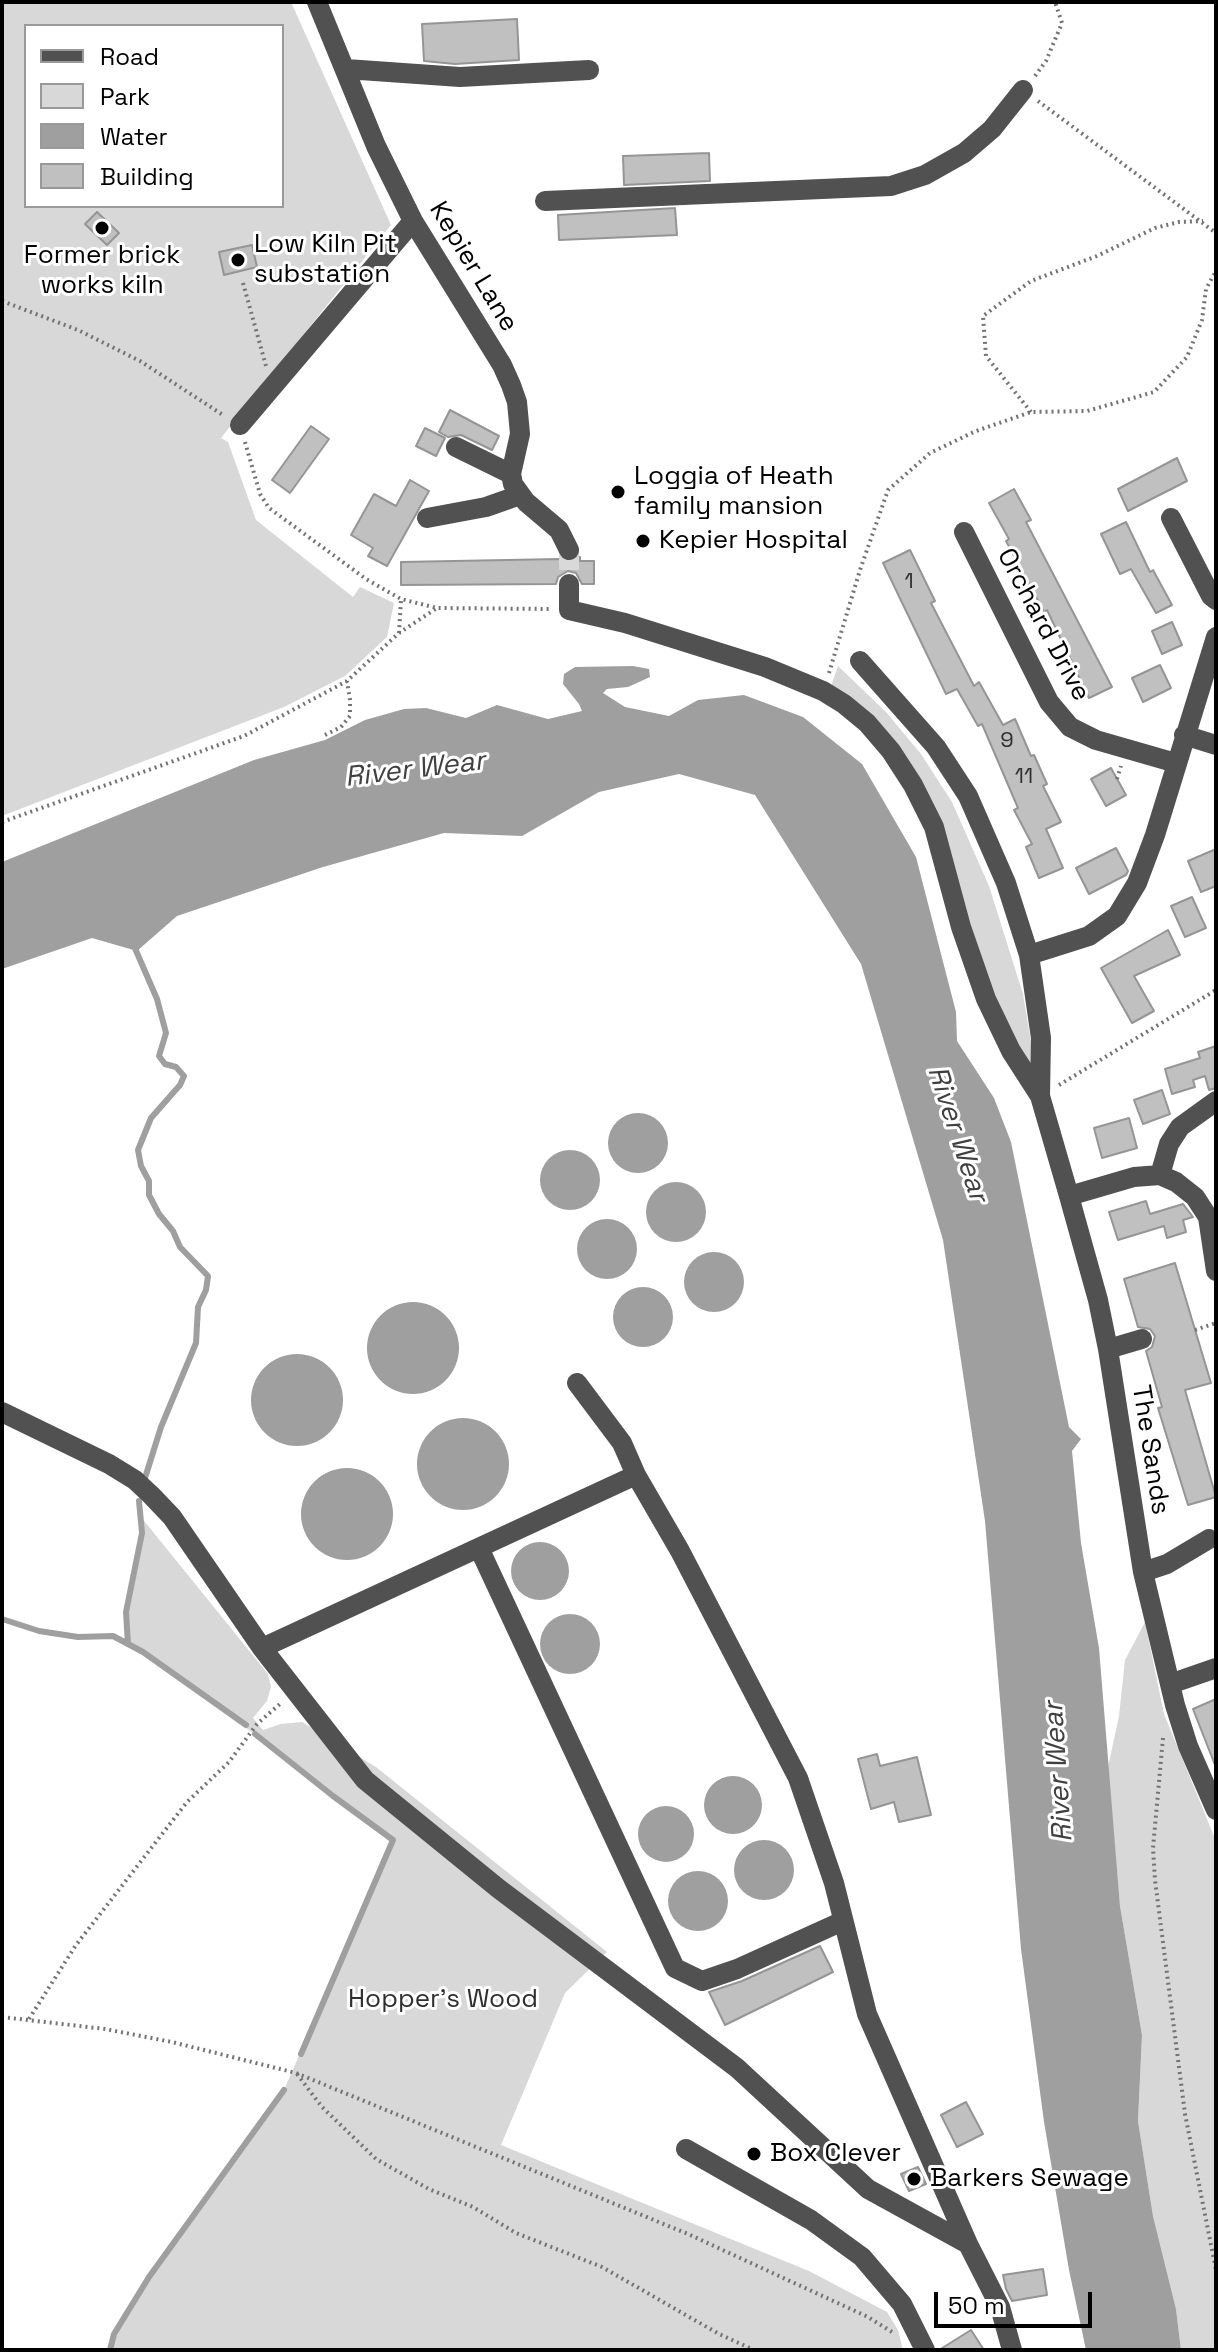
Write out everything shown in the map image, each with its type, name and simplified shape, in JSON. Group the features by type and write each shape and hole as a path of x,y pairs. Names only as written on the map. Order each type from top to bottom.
{"street":[{"name":"Kepier Lane","path":"317,2 376,146 413,221 502,365 511,385 517,402 520,434 511,474"},
{"path":"346,69 460,77 589,70"},
{"path":"545,201 891,186 925,175 964,153 992,129 1023,90"},
{"path":"240,425 413,221"},
{"path":"456,447 511,474 520,495 559,530 569,550"},
{"path":"427,518 486,507 520,495"},
{"path":"1171,518 1211,596 1216,600"},
{"name":"Orchard Drive","path":"964,532 1049,702 1070,727 1096,740 1176,763"},
{"path":"569,584 569,610 625,623 765,667 823,691 867,723 891,751 913,785 934,827 961,927 986,999 1011,1051 1040,1096"},
{"path":"1029,955 1089,936 1117,916 1137,883 1155,835 1216,637"},
{"path":"860,661 936,747 968,796 1006,883 1029,955 1041,1038 1040,1096"},
{"path":"1184,735 1216,745"},
{"name":"The Sands","path":"1040,1096 1098,1300 1143,1572 1170,1684 1188,1746 1216,1810"},
{"path":"1160,1175 1169,1144 1180,1127 1216,1101"},
{"path":"1069,1196 1134,1177 1160,1175 1176,1182 1195,1197 1208,1217 1216,1271"},
{"path":"1108,1349 1142,1339"},
{"path":"577,1383 622,1443 636,1475 680,1551 798,1778 834,1883 867,2014 968,2244 1000,2307 1012,2350"},
{"path":"2,1412 109,1464 135,1480 172,1517 262,1648 365,1780 499,1889 737,2068 868,2189 968,2244"},
{"path":"262,1648 636,1475"},
{"path":"1143,1572 1167,1564 1209,1539"},
{"path":"479,1548 675,1968 702,1981 737,1969 843,1921"},
{"path":"1170,1684 1216,1668"},
{"path":"686,2149 811,2220 862,2257 902,2304 925,2350"}],"path":[{"path":"1055,2 1062,23 1046,61 1023,90 1216,233"},
{"path":"1031,412 986,356 983,316 1031,281 1097,256 1155,228 1179,222 1203,221"},
{"path":"823,691 888,490 930,453 976,431 1031,412 1087,411 1154,392 1187,357 1202,320 1206,289 1216,271"},
{"path":"243,283 272,387"},
{"path":"2,301 78,330 140,361 240,425 260,494 269,508 366,579 401,599 437,608 569,610"},
{"path":"399,633 401,599"},
{"path":"2,822 244,736 347,681 399,633 437,608"},
{"path":"325,735 341,727 350,716 347,681"},
{"path":"1040,1096 1216,990"},
{"path":"1195,1330 1216,1323"},
{"path":"29,2019 76,1945 187,1802 229,1762 257,1724 296,1690"},
{"path":"1163,1726 1153,1848 1155,1880 1185,2114 1216,2270"},
{"path":"2,2017 172,2042 296,2073 688,2234 868,2317 901,2337"},
{"path":"296,2073 322,2107 376,2159 429,2189 473,2207 516,2233 602,2267 719,2334 754,2350"}],"green space":[{"path":"2,2 291,2 391,225 221,438 228,442 256,520 353,597 360,587 394,603 387,637 345,676 284,707 2,816"},
{"path":"838,666 886,712 921,754 952,802 989,886 1023,994 1034,1060 1029,1065 1008,1026 978,956 939,823 831,686"},
{"name":"Hopper's Wood","path":"141,1517 268,1674 271,1687 267,1701 253,1718 263,1730 302,1722 376,1767 607,1952 565,1993 501,2145 809,2271 887,2312 898,2330 903,2350 110,2350 114,2334 149,2277 284,2090 393,1840 194,1687 128,1644 126,1612 142,1534"},
{"path":"1145,1622 1164,1714 1216,1841 1216,2350 1181,2350 1176,2309 1153,2216 1138,2121 1142,2035 1120,1906 1108,1767 1119,1716 1125,1660"}],"water":[{"name":"River Wear","path":"633,666 649,669 650,677 628,687 607,689 603,693 625,707 669,716 698,700 744,695 803,717 862,764 916,857 956,1012 957,1041 994,1098 1011,1142 1069,1427 1081,1439 1072,1451 1081,1543 1099,1648 1120,1906 1142,2035 1138,2121 1153,2216 1176,2309 1181,2350 1086,2350 1044,2122 1021,1949 985,1521 943,1240 861,964 755,795 679,774 599,792 522,836 444,833 323,867 177,916 137,951 92,938 2,969 2,862 254,760 325,740 365,720 404,709 426,708 466,718 497,705 548,719 582,711 563,684 564,674 575,667"},
{"path":"638,1113 659,1122 668,1143 659,1164 638,1173 617,1164 608,1143 617,1122"},
{"path":"570,1150 591,1159 600,1180 591,1201 570,1210 549,1201 540,1180 549,1159"},
{"path":"676,1182 697,1191 706,1212 697,1233 676,1242 655,1233 646,1212 655,1191"},
{"path":"607,1219 628,1228 637,1249 628,1270 607,1279 586,1270 577,1249 586,1228"},
{"path":"714,1252 735,1261 744,1282 735,1303 714,1312 693,1303 684,1282 693,1261"},
{"path":"643,1287 664,1296 673,1317 664,1338 643,1347 622,1338 613,1317 622,1296"},
{"path":"413,1302 430,1306 445,1316 455,1331 459,1348 455,1365 445,1380 430,1390 413,1394 396,1390 381,1380 371,1365 367,1348 371,1331 381,1316 396,1306"},
{"path":"297,1354 314,1358 329,1368 339,1383 343,1400 339,1417 329,1432 314,1442 297,1446 280,1442 265,1432 255,1417 251,1400 255,1383 265,1368 280,1358"},
{"path":"463,1418 480,1422 495,1432 505,1447 509,1464 505,1481 495,1496 480,1506 463,1510 446,1506 431,1496 421,1481 417,1464 421,1447 431,1432 446,1422"},
{"path":"347,1468 364,1472 379,1482 389,1497 393,1514 389,1531 379,1546 364,1556 347,1560 330,1556 315,1546 305,1531 301,1514 305,1497 315,1482 330,1472"},
{"path":"540,1542 561,1550 569,1571 561,1592 540,1600 519,1592 511,1571 519,1550"},
{"path":"570,1614 582,1616 591,1623 598,1632 598,1656 591,1665 582,1672 570,1674 558,1672 549,1665 542,1656 540,1644 542,1632 549,1623 558,1616"},
{"path":"733,1776 753,1785 762,1805 753,1825 733,1834 713,1825 704,1805 713,1785"},
{"path":"666,1806 686,1814 694,1834 686,1854 666,1862 646,1854 638,1834 646,1814"},
{"path":"764,1840 785,1849 794,1870 785,1891 764,1900 743,1891 734,1870 743,1849"},
{"path":"698,1871 709,1873 719,1880 726,1890 726,1912 719,1922 709,1929 698,1931 687,1929 677,1922 670,1912 668,1901 670,1890 677,1880 687,1873"}],"building":[{"path":"517,19 519,60 455,64 424,61 422,24"},
{"path":"709,153 710,181 624,185 623,156"},
{"path":"675,208 677,235 559,240 558,215"},
{"name":"Former brick works kiln","path":"97,212 119,233 107,245 85,224"},
{"name":"Low Kiln Pit substation","path":"252,245 257,267 224,275 219,252"},
{"path":"450,410 499,436 492,450 461,435 448,437 439,432"},
{"path":"311,426 329,439 290,493 272,480"},
{"path":"425,428 445,438 436,456 416,446"},
{"path":"1177,458 1187,481 1128,511 1118,489"},
{"path":"410,480 429,491 387,566 368,556 373,548 351,535 374,494 396,506"},
{"path":"1014,489 1031,520 1026,522 1112,687 1089,698 1047,610 1044,612 989,503"},
{"path":"1126,522 1150,572 1153,570 1172,605 1156,613 1131,569 1120,574 1101,534"},
{"path":"910,550 935,601 931,603 974,686 979,682 1003,725 1015,719 1031,756 1034,755 1047,784 1043,786 1061,822 1046,829 1063,868 1039,878 1026,847 1032,844 1014,810 1018,808 982,724 978,726 957,689 946,694 883,563"},
{"path":"580,557 580,561 594,561 594,584 582,584 576,573 568,571 558,577 556,584 401,585 401,562 560,559 569,563"},
{"path":"1172,622 1182,645 1162,654 1152,631"},
{"path":"1160,665 1171,688 1143,702 1132,678"},
{"path":"1111,768 1126,795 1106,806 1091,779"},
{"path":"1116,848 1128,871 1126,875 1089,894 1076,868"},
{"path":"1216,849 1216,886 1201,892 1188,861"},
{"path":"1192,897 1206,928 1185,937 1171,906"},
{"path":"1168,930 1180,955 1134,976 1154,1011 1132,1023 1101,968"},
{"path":"1216,1046 1216,1088 1209,1090 1205,1076 1193,1080 1195,1087 1172,1094 1165,1069 1200,1058 1198,1052"},
{"path":"1162,1090 1170,1114 1143,1124 1134,1100"},
{"path":"1129,1118 1137,1148 1102,1158 1094,1128"},
{"path":"1146,1201 1150,1214 1183,1204 1193,1217 1183,1220 1186,1232 1167,1238 1164,1226 1118,1240 1109,1212"},
{"path":"1175,1263 1211,1383 1185,1390 1216,1497 1188,1505 1158,1408 1162,1407 1146,1351 1152,1347 1155,1336 1150,1329 1138,1327 1124,1279"},
{"path":"1216,1699 1216,1765 1215,1765 1193,1709"},
{"path":"877,1754 880,1766 917,1757 931,1815 899,1822 894,1802 871,1809 858,1759"},
{"path":"820,1946 833,1972 725,2025 709,1992 742,1981"},
{"path":"966,2102 983,2134 957,2147 941,2115"},
{"name":"Barkers Sewage","path":"918,2167 926,2184 909,2191 901,2174"},
{"path":"1043,2269 1047,2295 1012,2301 1003,2275"},
{"path":"971,2330 984,2350 939,2350"}],"waterway":[{"path":"134,946 157,999 166,1033 159,1056 165,1064 176,1067 184,1076 180,1085 151,1118 138,1150 141,1166 149,1181 149,1195 159,1214 173,1231 180,1247 208,1276 198,1307 196,1343 161,1427 145,1478"},
{"path":"128,1644 126,1612 142,1533 139,1501"},
{"path":"2,1619 39,1631 78,1637 113,1636 143,1652 246,1725"},
{"path":"255,1734 393,1840 301,2054"},
{"path":"110,2350 114,2334 149,2277 284,2090"}],"tunnel":[{"path":"569,550 569,584"}],"place":[{"name":"Former brick works kiln","path":"102,228"},
{"name":"Low Kiln Pit substation","path":"238,260"},
{"name":"Loggia of Heath family mansion","path":"618,492"},
{"name":"Kepier Hospital","path":"643,541"},
{"name":"Box Clever","path":"754,2154"},
{"name":"Barkers Sewage","path":"914,2179"}]}
